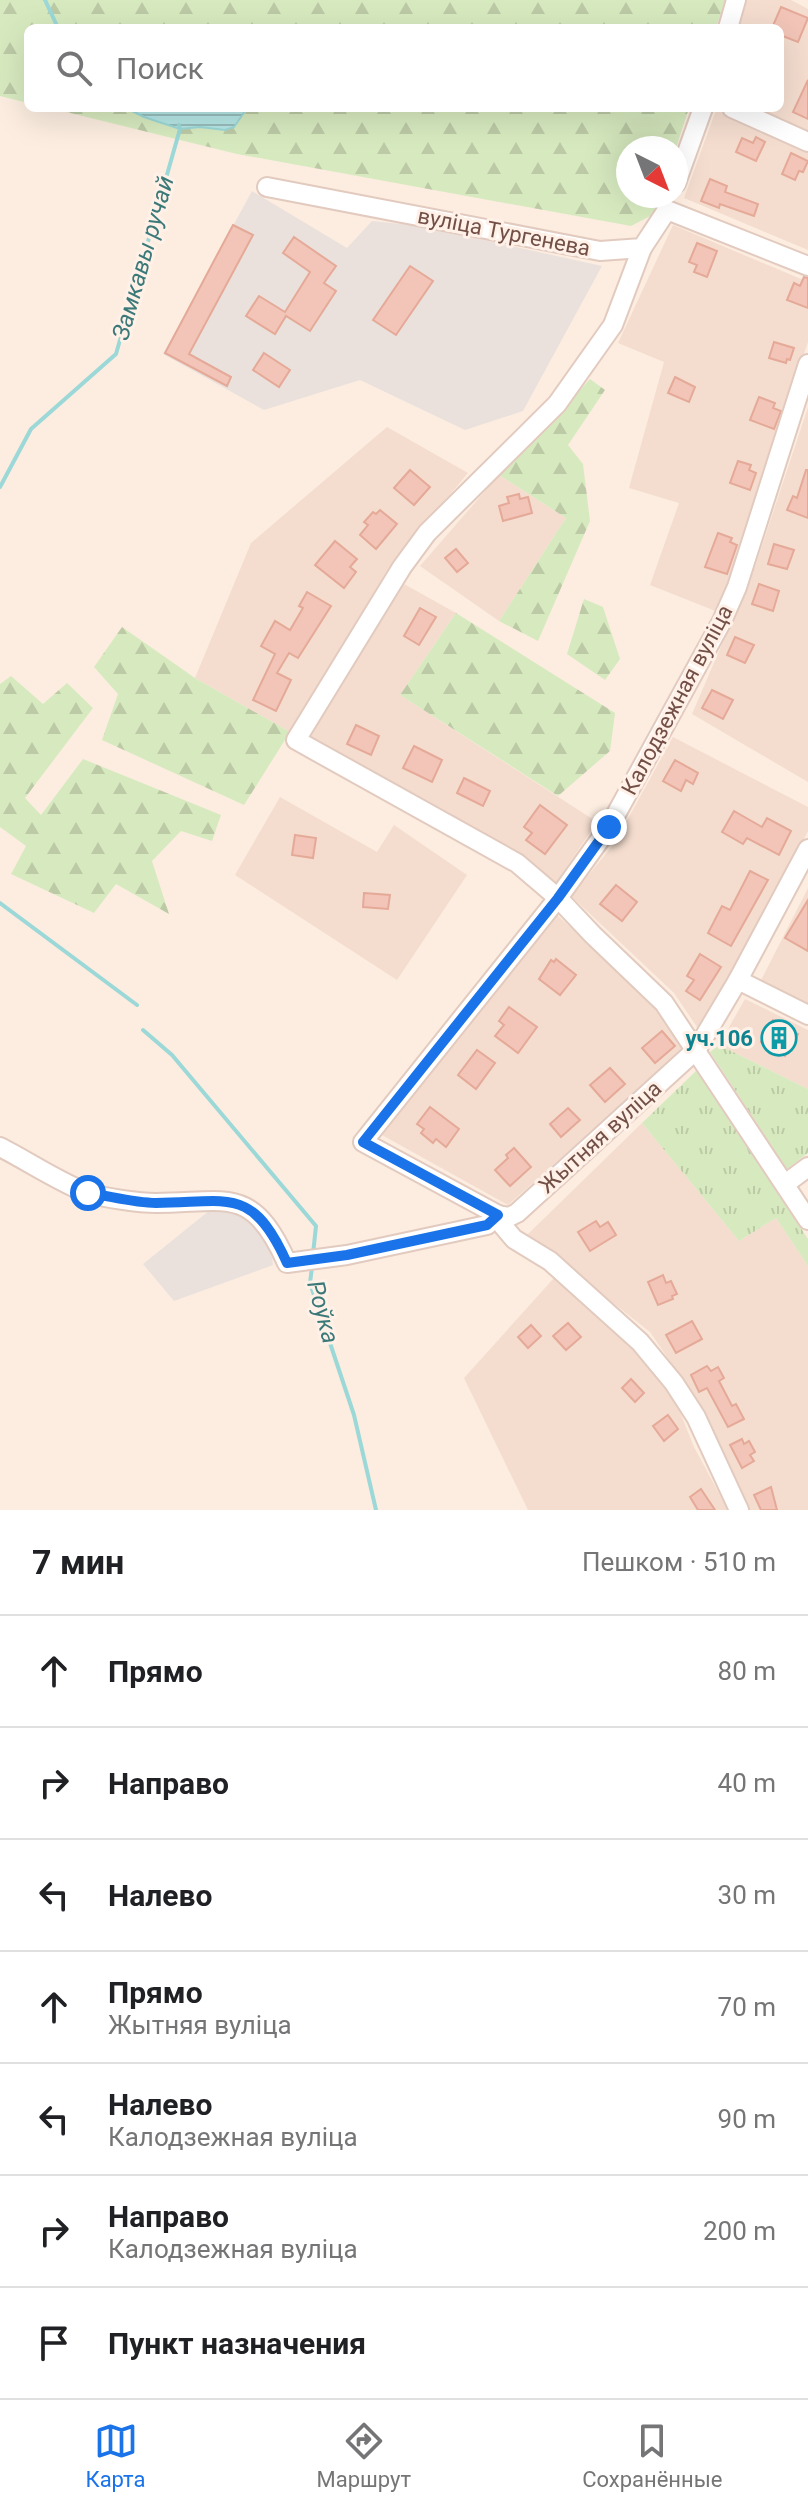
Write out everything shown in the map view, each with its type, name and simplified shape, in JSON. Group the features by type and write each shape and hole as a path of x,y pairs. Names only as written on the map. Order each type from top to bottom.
{"street":[{"path":"729,24 736,0"},
{"path":"688,150 702,112"},
{"path":"741,112 808,142"},
{"name":"вуліца Тургенева","path":"267,187 600,251 642,248"},
{"path":"666,208 642,248 613,325 557,404 427,533 402,567 296,740 517,863 558,898 664,1003 808,1220"},
{"path":"680,208 808,266"},
{"name":"Калодзежная вуліца","path":"498,1215 363,1142 558,898 609,827 722,621 751,547 808,364"},
{"name":"Жытняя вуліца","path":"0,1147 88,1193 154,1203 204,1199 238,1203 250,1209 277,1241 287,1263 347,1255 487,1225 498,1215 509,1217 697,1049 808,849"},
{"path":"738,980 808,1015"},
{"path":"785,1184 808,1167"},
{"path":"498,1215 514,1239 550,1261 640,1342 674,1383 696,1417 739,1510"}],"shaded area":[{"path":"746,0 791,0 808,9 808,132 764,112 784,112 784,24 739,24"},
{"path":"715,112 808,150 808,250 688,200 688,187"},
{"path":"252,191 347,248 372,221 420,226 602,266 523,411 465,430 360,380 264,410 163,354"},
{"path":"673,225 808,282 808,342 718,612 650,585 679,503 629,488 664,362 618,343"},
{"path":"808,407 808,782 692,714 755,567"},
{"path":"387,427 468,473 389,567 290,732 195,678 251,543"},
{"path":"499,475 566,518 499,621 420,566"},
{"path":"404,584 456,613 400,695 597,822 556,883 523,856 310,737"},
{"path":"673,737 808,807 808,831 701,1033 674,993 571,896 614,844"},
{"path":"280,797 377,852 394,825 467,875 397,980 235,875"},
{"path":"808,888 808,1009 758,986"},
{"path":"556,914 658,1006 685,1048 508,1205 382,1135"},
{"path":"745,999 808,1030 808,1089 719,1045"},
{"path":"642,1123 739,1241 776,1218 808,1266 808,1510 748,1510 706,1414 650,1332 527,1235"},
{"path":"210,1210 242,1215 271,1245 273,1265 174,1301 143,1264"},
{"path":"554,1278 627,1342 674,1397 694,1447 728,1510 528,1510 464,1378"}],"green space":[{"path":"0,0 725,0 717,24 24,24 24,102 0,96"},
{"path":"66,112 688,112 680,136 616,136 616,208 656,208 654,214 631,226 237,154"},
{"path":"590,379 605,390 568,445 583,464 590,521 538,641 499,621 566,518 499,475"},
{"path":"584,599 603,607 620,659 605,680 567,654"},
{"path":"456,613 615,713 610,751 558,796 400,695"},
{"path":"122,627 195,678 290,732 244,805 102,740 118,694 94,667"},
{"path":"11,676 43,704 67,683 93,708 25,798 41,815 83,759 221,815 212,841 181,831 152,861 169,914 116,884 94,913 11,874 26,846 0,827 0,684"},
{"path":"719,1045 808,1089 808,1153 787,1169 710,1052"},
{"path":"697,1070 808,1239 808,1266 776,1218 739,1241 642,1123"}],"water":[{"path":"134,112 244,112 234,127 225,130 200,127 180,129"}],"building":[{"path":"781,7 808,18 798,42 784,37 784,24 774,24"},
{"path":"808,80 808,119 793,112"},
{"path":"756,137 765,142 756,161 736,152 742,138 753,143"},
{"path":"791,153 808,161 795,180 782,174"},
{"path":"710,179 727,186 725,192 758,204 754,216 701,201"},
{"path":"233,225 253,235 189,354 231,377 227,386 165,353"},
{"path":"294,237 336,266 324,283 336,291 310,331 286,316 275,334 246,316 259,296 285,312 310,272 283,253"},
{"path":"697,243 717,251 707,277 694,272 697,265 689,262"},
{"path":"410,266 433,281 396,335 373,320"},
{"path":"804,277 808,278 808,308 787,300 794,283 800,286"},
{"path":"774,342 794,348 786,363 769,358"},
{"path":"264,353 290,370 279,387 253,370"},
{"path":"675,377 695,387 689,402 668,393"},
{"path":"759,397 775,403 773,408 781,411 774,429 750,420"},
{"path":"738,461 751,465 749,470 756,473 750,490 730,483"},
{"path":"410,470 430,487 414,505 394,488"},
{"path":"806,470 808,518 787,510 793,496 797,498"},
{"path":"519,494 520,499 528,497 532,513 503,521 499,506 509,503 507,497"},
{"path":"380,510 397,524 376,549 360,535 368,525 364,522 373,512 376,514"},
{"path":"718,533 732,538 730,542 737,545 727,574 705,567"},
{"path":"335,541 357,559 350,567 356,572 344,588 315,565"},
{"path":"774,544 794,550 787,569 768,564"},
{"path":"456,549 468,563 457,572 445,558"},
{"path":"759,584 779,591 773,611 752,604"},
{"path":"307,592 331,606 298,658 289,653 277,673 291,680 276,711 253,700 275,654 261,646 275,621 290,630 303,608 299,606"},
{"path":"420,608 436,617 419,645 404,636"},
{"path":"735,637 754,645 745,663 727,655"},
{"path":"712,690 733,700 723,719 702,708"},
{"path":"356,725 379,736 371,755 347,744"},
{"path":"414,746 442,760 432,782 403,768"},
{"path":"675,760 698,773 693,784 686,780 681,791 663,781"},
{"path":"464,778 490,791 483,806 457,793"},
{"path":"540,805 567,825 545,854 526,840 532,833 524,827"},
{"path":"734,811 762,827 767,818 791,831 779,855 747,838 743,844 722,832"},
{"path":"295,835 316,838 313,858 292,855"},
{"path":"750,871 768,880 731,946 708,933 722,906 730,910"},
{"path":"616,885 637,902 622,921 600,904"},
{"path":"364,893 390,895 388,909 363,907"},
{"path":"808,900 808,951 785,938"},
{"path":"700,954 721,967 700,1000 686,991 694,980 687,976"},
{"path":"556,959 576,975 560,995 539,979 551,960 554,962"},
{"path":"509,1007 537,1027 518,1053 495,1036 504,1025 499,1021"},
{"name":"уч.106","path":"773,1020 798,1034 785,1056 761,1042"},
{"path":"662,1031 675,1046 655,1063 642,1048"},
{"path":"477,1050 495,1063 476,1089 458,1075"},
{"path":"610,1068 625,1084 605,1102 590,1085"},
{"path":"430,1107 459,1129 446,1147 436,1139 433,1143 421,1133 424,1129 417,1124"},
{"path":"568,1108 580,1120 561,1137 550,1124"},
{"path":"514,1148 531,1167 510,1186 495,1170"},
{"path":"596,1221 600,1227 608,1222 616,1235 590,1251 578,1232"},
{"path":"663,1275 666,1283 671,1281 677,1294 658,1305 648,1282"},
{"path":"692,1321 702,1339 676,1353 666,1335"},
{"path":"568,1323 581,1337 566,1350 553,1336"},
{"path":"531,1325 541,1336 528,1348 518,1337"},
{"path":"707,1366 711,1371 718,1367 724,1378 719,1381 732,1406 736,1404 744,1419 728,1427 707,1388 699,1392 691,1375"},
{"path":"631,1379 644,1393 635,1402 622,1388"},
{"path":"668,1415 678,1429 664,1441 653,1426"},
{"path":"742,1439 744,1444 749,1441 755,1452 750,1455 754,1461 742,1468 730,1445"},
{"path":"771,1487 777,1510 761,1510 754,1495"},
{"path":"701,1489 715,1510 698,1510 690,1497"}],"waterway":[{"name":"Замкавы ручай","path":"45,0 56,24"},
{"name":"Замкавы ручай","path":"0,487 31,429 116,354 179,125"},
{"name":"Роўка","path":"0,903 137,1005"},
{"name":"Роўка","path":"143,1030 172,1055 316,1226 313,1254"},
{"name":"Роўка","path":"312,1267 310,1283 354,1415 376,1510"}],"place":[{"name":"уч.106","path":"779,1038"}],"route":[{"path":"88,1193 154,1203 204,1199 238,1203 250,1209 261,1221 277,1241 287,1263 347,1255 487,1225 498,1215 363,1142 558,898 609,827"}]}
